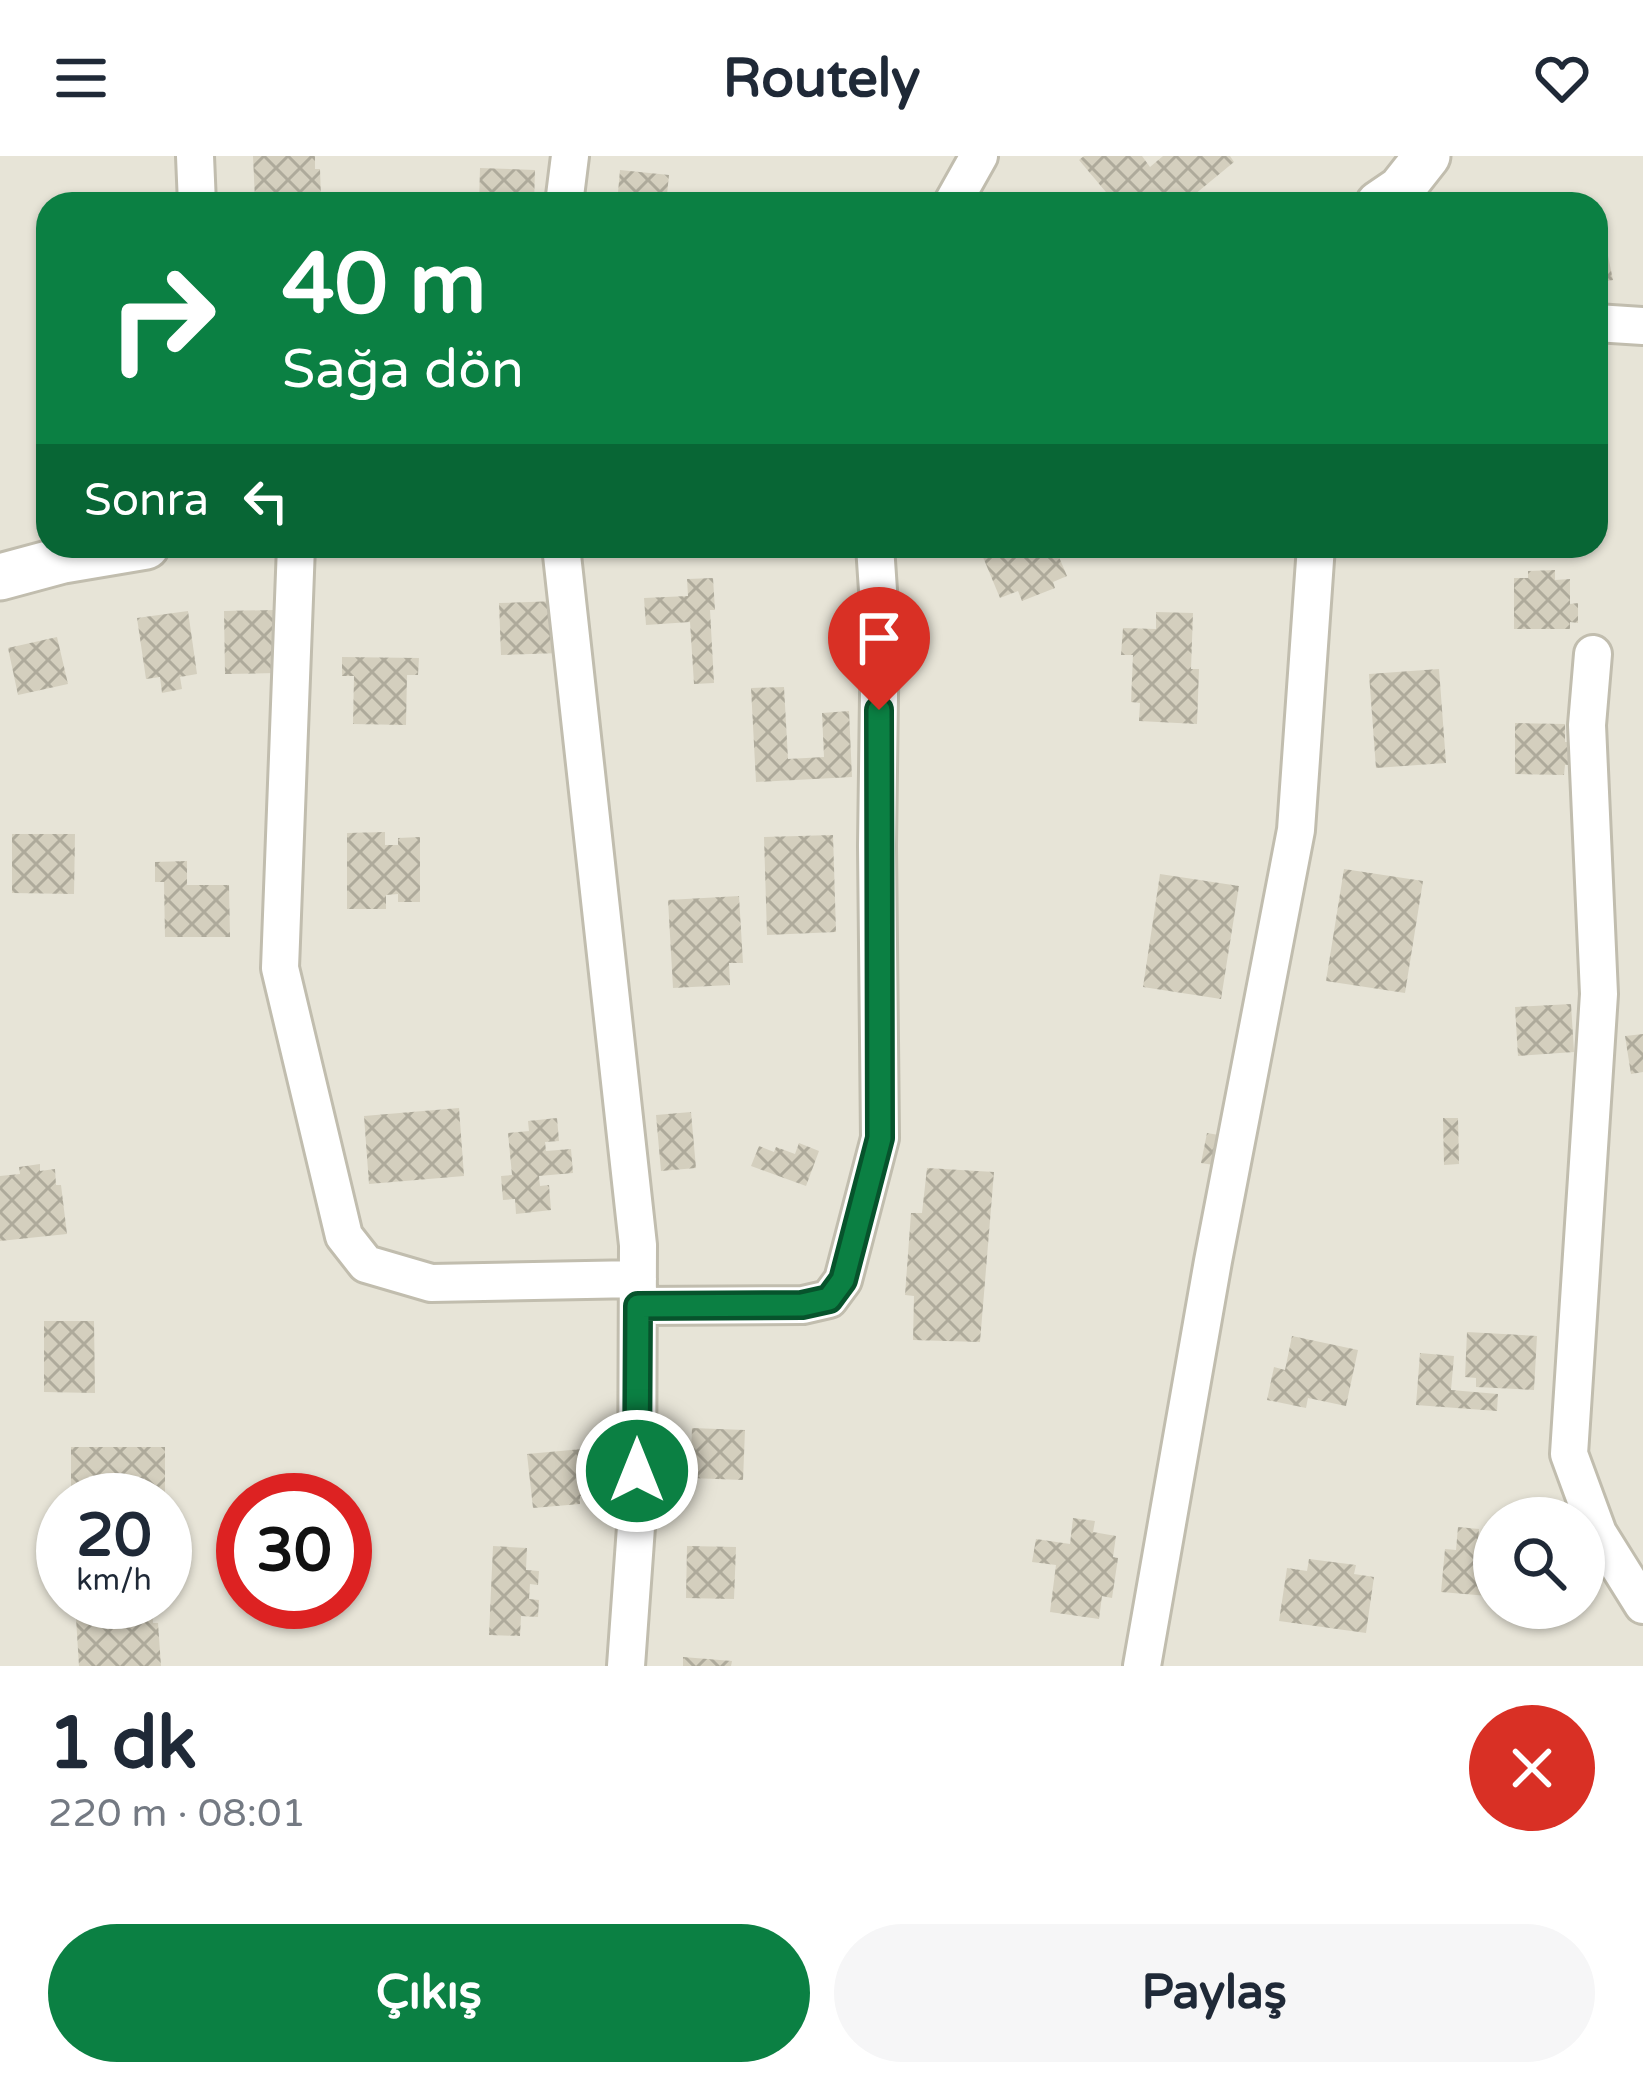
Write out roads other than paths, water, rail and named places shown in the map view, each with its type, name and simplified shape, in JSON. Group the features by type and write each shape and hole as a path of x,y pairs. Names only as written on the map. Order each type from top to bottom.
{"street":[{"path":"195,156 196,192"},
{"path":"566,192 570,156"},
{"path":"959,192 979,156"},
{"path":"1608,324 1643,326"},
{"path":"0,578 75,558"},
{"path":"296,558 280,968 344,1236 366,1264 431,1283 802,1305 829,1299 843,1280 880,1138 880,620 876,558"},
{"path":"562,558 638,1245 637,1513 626,1666"},
{"path":"1142,1666 1296,830 1315,558"},
{"path":"1593,654 1587,725 1599,994 1569,1454 1598,1533 1643,1605"}]}
